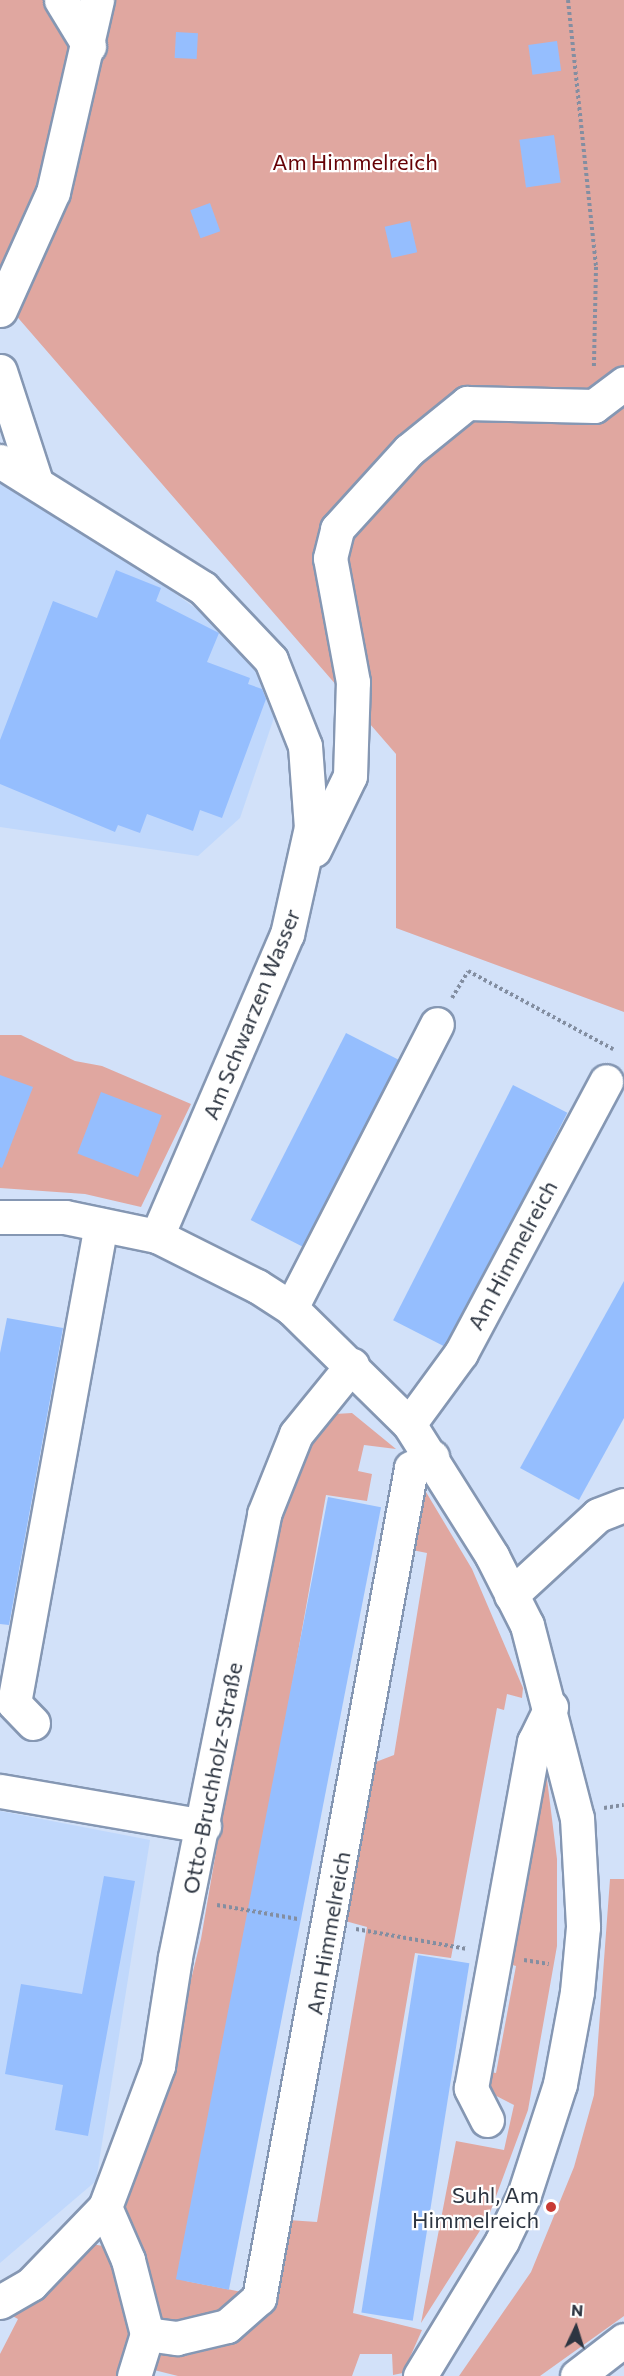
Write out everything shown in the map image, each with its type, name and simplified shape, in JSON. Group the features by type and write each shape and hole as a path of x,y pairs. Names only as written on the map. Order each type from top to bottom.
{"street":[{"path":"61,0 89,46"},
{"path":"0,310 53,192 89,46 97,0"},
{"path":"0,371 35,479"},
{"path":"304,870 350,776 353,682 330,558 337,529 409,450 467,403 594,406 624,383"},
{"name":"Am Schwarzen Wasser","path":"0,461 35,479 203,588 270,660 305,746 311,827 304,870 286,934 157,1236"},
{"path":"291,1308 437,1024"},
{"name":"Am Himmelreich","path":"409,1424 461,1353 613,1067"},
{"path":"0,1217 65,1217 157,1236 257,1286 291,1308 409,1424 432,1457 526,1625 551,1707 577,1818 583,1928 579,1970 560,2084 524,2195 502,2241 420,2376"},
{"path":"33,1722 14,1703 101,1225"},
{"name":"Otto-Bruchholz-Straße","path":"0,2302 31,2284 105,2207 158,2066 175,1957 204,1826 264,1514 296,1434 351,1365"},
{"name":"Am Himmelreich","path":"147,2334 177,2338 227,2326 259,2298 330,1925 411,1468 432,1457"},
{"path":"511,1595 598,1515 624,1505"},
{"path":"487,2120 471,2088 493,1954 534,1742 551,1707"},
{"path":"0,1791 204,1826"},
{"path":"105,2207 128,2260 147,2334 134,2376"},
{"path":"577,2376 624,2340"}],"path":[{"path":"568,0 596,267 594,406"},
{"path":"468,971 613,1067"},
{"path":"603,1808 624,1805"},
{"path":"247,1911 579,1970"}],"shaded area":[{"path":"0,480 108,545 220,626 280,700 240,818 198,856 0,827"},
{"path":"0,1811 150,1840 96,2181 0,2263"}],"green space":[{"path":"0,0 624,0 624,1012 396,928 396,754 0,297"},
{"path":"0,1035 21,1035 75,1061 102,1066 191,1104 141,1207 85,1194 0,1188"},
{"path":"352,1413 396,1449 364,1445 358,1471 372,1474 367,1501 326,1495 186,2281 242,2292 209,2322 163,2322 120,2196 172,2057 201,1939 272,1526 302,1452 318,1429 335,1414"},
{"path":"423,1487 472,1569 523,1688 522,1698 507,1694 504,1710 497,1708 451,1958 415,1953 353,2313 422,2330 403,2373 393,2375 392,2354 360,2354 352,2376 178,2376 150,2369 152,2353 184,2356 222,2347 244,2327 288,2220 317,2222 367,1927 338,1919 368,1765 394,1755 427,1553 407,1549"},
{"path":"545,1763 557,1859 557,1946 528,2110 488,2218 421,2323 456,2141 504,2150 514,2105 481,2088 485,2071 496,2073 516,1966 505,1963"},
{"path":"610,1879 624,1879 624,2316 540,2376 459,2376 531,2272 574,2167 594,2095"},
{"path":"91,2244 116,2248 132,2308 123,2376 0,2376 0,2354 18,2319 5,2312"}],"building":[{"path":"176,32 198,33 197,59 175,58"},
{"path":"557,41 561,71 532,75 528,45"},
{"path":"554,135 561,183 526,187 519,140"},
{"path":"210,203 220,231 201,238 190,210"},
{"path":"410,221 417,252 392,258 385,227"},
{"path":"116,570 161,588 156,601 219,633 207,662 250,678 248,684 262,689 266,699 222,818 200,810 193,831 147,814 140,833 118,825 115,832 0,784 0,740 53,601 97,618"},
{"path":"346,1033 399,1060 303,1247 251,1220"},
{"path":"0,1075 33,1087 2,1168 0,1167"},
{"path":"513,1085 567,1113 447,1348 393,1320"},
{"path":"101,1092 162,1115 138,1177 77,1154"},
{"path":"624,1281 624,1418 579,1500 520,1468"},
{"path":"7,1318 63,1328 9,1625 0,1624 0,1353"},
{"path":"328,1497 381,1507 229,2290 176,2279"},
{"path":"104,1876 135,1881 88,2136 55,2130 63,2085 5,2074 21,1984 82,1994"},
{"path":"418,1955 469,1963 413,2321 361,2313"}],"place":[{"name":"Suhl, Am Himmelreich","path":"551,2207"}]}
